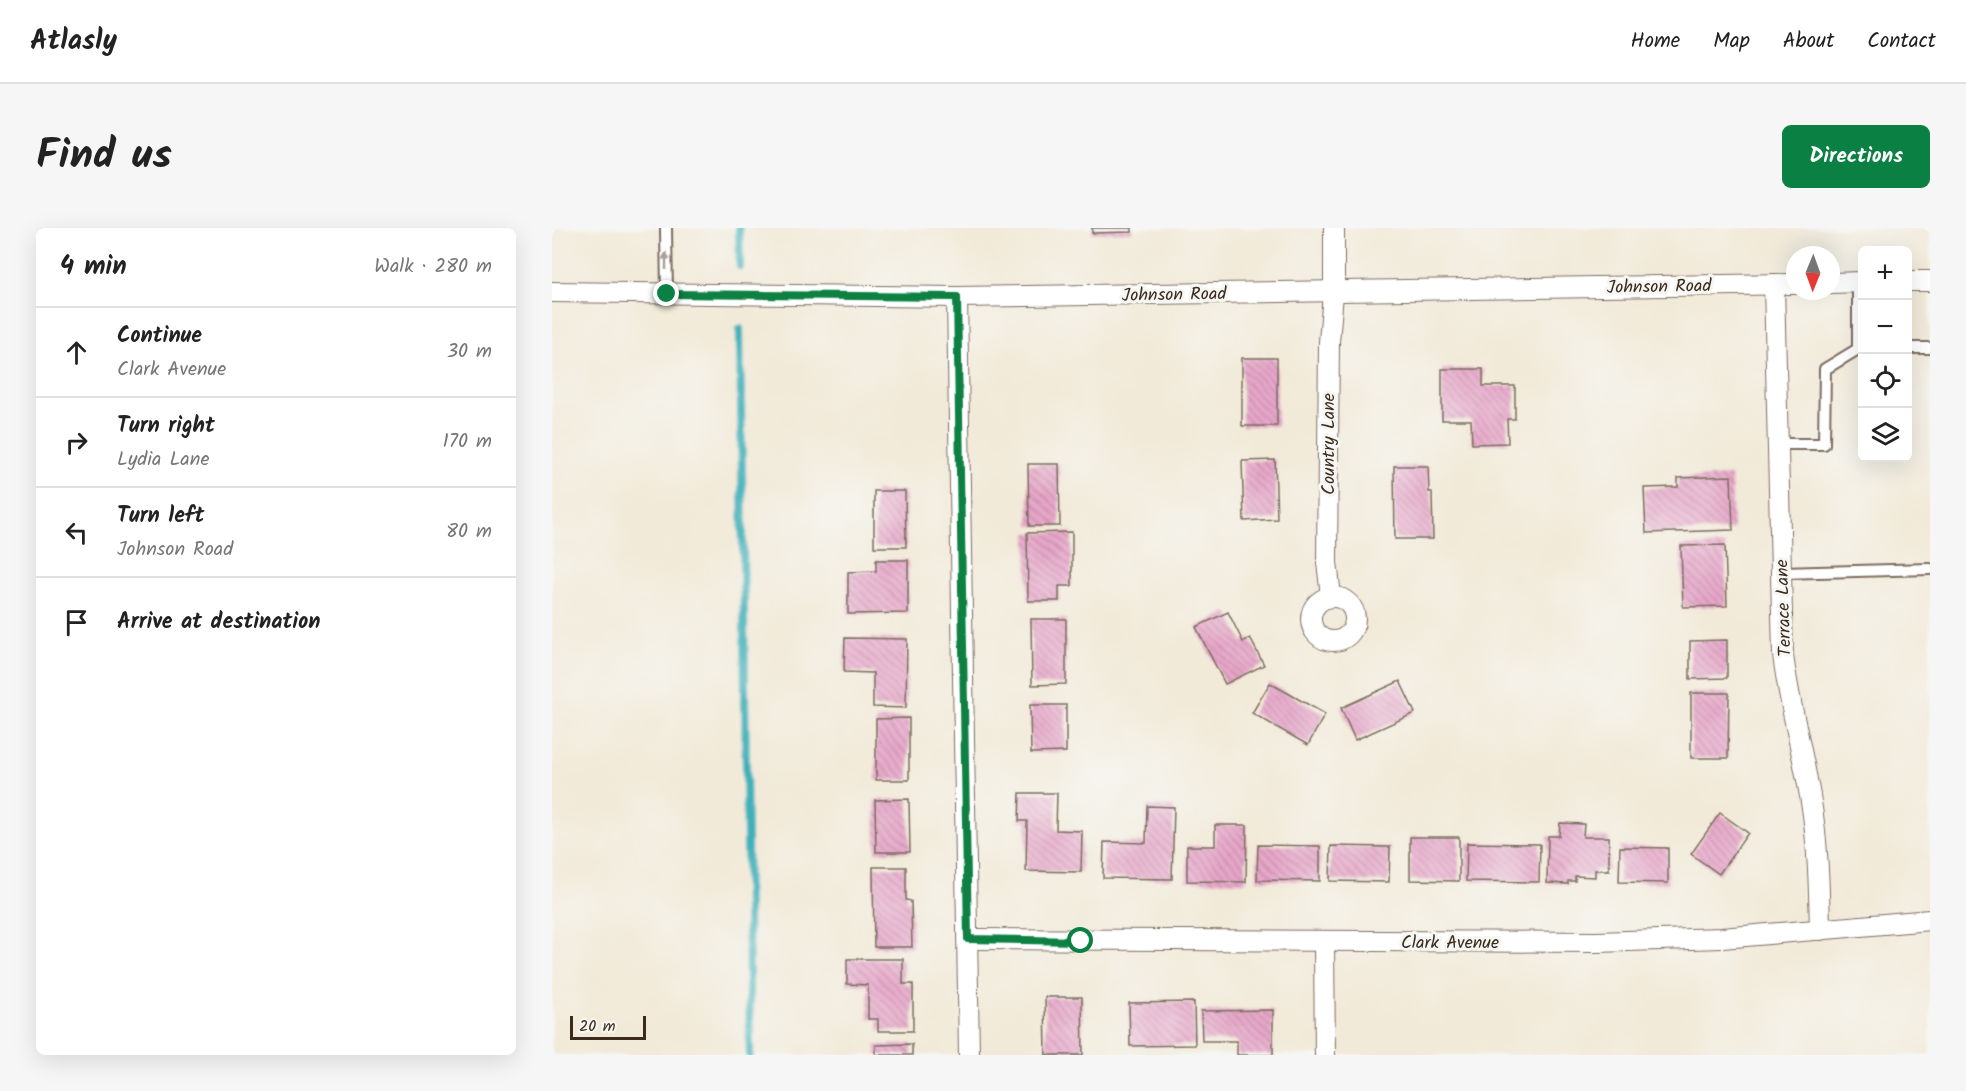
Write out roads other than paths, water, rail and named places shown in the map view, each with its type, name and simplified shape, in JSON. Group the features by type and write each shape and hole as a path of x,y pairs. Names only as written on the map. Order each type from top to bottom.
{"street":[{"name":"Country Lane","path":"1331,596 1327,562 1329,342 1333,292 1334,228"},
{"path":"1912,282 1930,281"},
{"path":"1840,283 1858,282"},
{"name":"Terrace Lane","path":"1774,284 1783,655 1789,703 1810,796 1819,866 1820,930"},
{"name":"Johnson Road","path":"552,292 957,297 1786,284"},
{"path":"957,297 969,1055"},
{"name":"Clark Avenue","path":"968,939 1596,942 1820,930 1930,920"},
{"path":"1324,942 1325,1055"}],"lane":[{"path":"666,228 667,294"},
{"path":"1912,348 1930,348"},
{"path":"1778,444 1824,444 1825,369 1858,350"},
{"path":"1781,573 1930,569"}],"waterway":[{"path":"739,228 740,266"},
{"path":"740,329 750,1055"}]}
